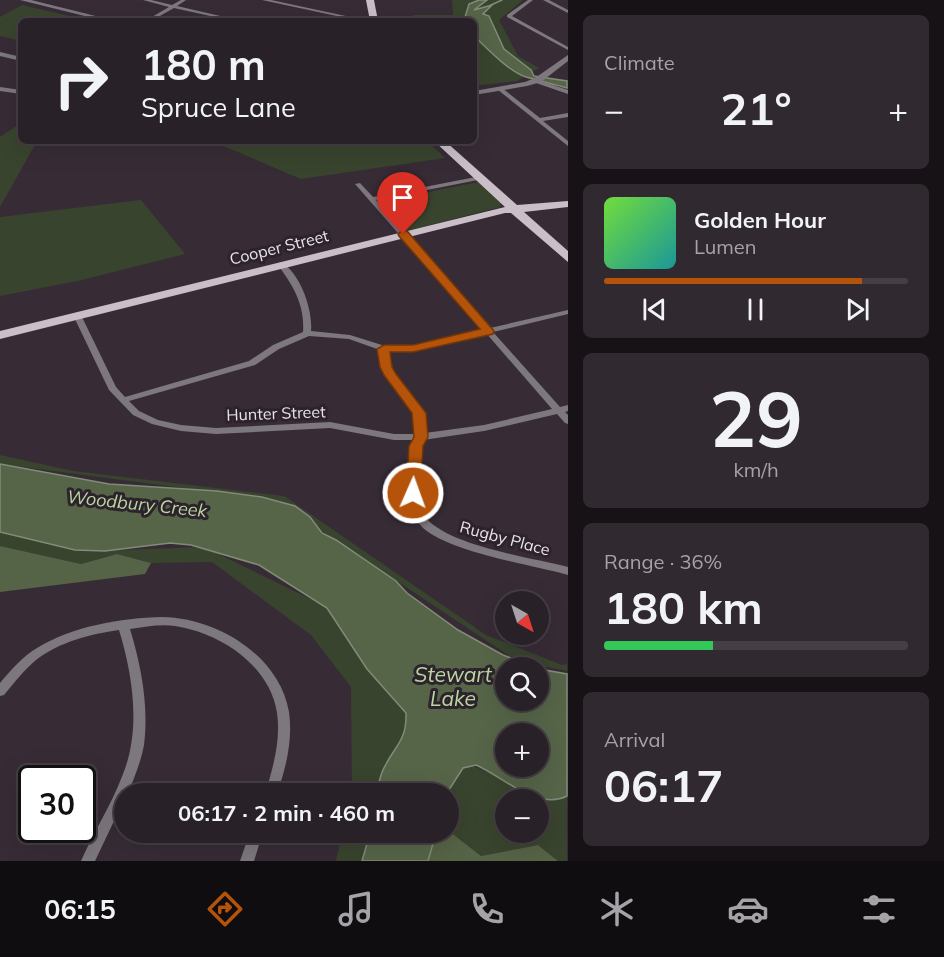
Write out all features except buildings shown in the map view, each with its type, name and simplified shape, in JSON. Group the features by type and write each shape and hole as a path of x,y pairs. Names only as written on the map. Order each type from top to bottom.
{"main road":[{"path":"368,0 373,18"},
{"path":"442,144 567,258"},
{"name":"Cooper Street","path":"0,334 513,208 567,204"}],"street":[{"path":"22,0 100,18"},
{"path":"145,0 227,18"},
{"path":"152,18 184,0"},
{"path":"264,0 352,18"},
{"path":"531,0 509,16 567,50"},
{"path":"545,0 567,12"},
{"path":"0,54 18,58"},
{"path":"477,93 538,79 567,57"},
{"path":"538,79 567,92"},
{"path":"0,89 18,92"},
{"path":"501,89 567,144"},
{"path":"539,120 567,115"},
{"path":"373,199 481,178"},
{"path":"358,184 488,331 563,409 567,421"},
{"path":"281,264 306,304 309,317 307,333"},
{"path":"123,400 261,360 276,347 307,333 350,337 384,349 413,348 567,312"},
{"name":"Hunter Street","path":"78,315 112,388 136,413 155,422 181,429 216,431 330,425 393,437 421,437 484,428 563,409"},
{"name":"Rugby Place","path":"384,349 386,367 419,413 421,437 416,446 412,482 417,514 423,522 456,542 567,571"},
{"path":"0,692 32,656 72,637 97,629 123,625 166,622 199,627 222,636 243,649 280,700 283,724 279,769 275,783"},
{"path":"88,861 134,761 139,741 140,712 123,625"},
{"path":"247,861 253,843"}],"shaded area":[{"path":"452,0 523,0 499,20 518,56 539,68 517,81 477,86 477,18 420,18 412,15 453,15"},
{"path":"22,5 78,18 18,18 18,40 0,36 0,17"},
{"path":"18,125 18,144 35,144 0,207 0,137"},
{"path":"219,144 430,144 445,158 301,179"},
{"path":"478,182 502,203 500,207 407,231 379,202"},
{"path":"141,200 185,254 82,280 0,296 0,217"},
{"path":"0,455 73,471 284,496 486,635 495,639 495,645 511,645 542,657 511,657 275,500 0,464"},
{"path":"0,532 89,551 204,547 325,606 406,713 470,765 495,775 495,777 531,789 495,789 495,843 549,843 549,796 556,799 567,796 567,861 558,861 538,845 481,856 459,839 459,783 352,783 351,687 311,635 212,562 151,563 117,554 81,564 0,546"},
{"path":"0,546 81,564 117,554 151,563 145,574 0,592"},
{"path":"549,660 562,665 567,664 567,671 549,667"},
{"path":"459,839 481,856 538,845 558,861 427,861 433,843 459,843"},
{"path":"340,843 433,843 427,861 336,861"}],"water":[{"path":"487,0 474,10 492,5 483,14 489,16 504,49 531,70 534,76 567,81 567,88 519,74 499,59 477,39 477,18 465,17 469,4"},
{"name":"Stewart Lake","path":"0,464 109,484 217,491 262,497 295,506 310,517 322,533 396,581 407,593 458,630 508,657 495,657 495,711 549,711 549,671 567,674 567,796 549,799 549,789 518,789 498,777 549,777 549,723 495,723 495,775 476,765 463,768 453,783 379,783 383,769 405,730 406,713 367,669 327,608 259,565 191,545 170,543 105,551 75,550 0,532"},
{"path":"367,843 433,843 428,861 362,861"}],"waterway":[{"path":"491,5 502,0"}],"route":[{"path":"403,234 488,331 413,348 384,349 383,357 386,367 419,413 421,437 416,446 413,493"}],"water label":[{"name":"Woodbury Creek","path":"137,504"}]}
